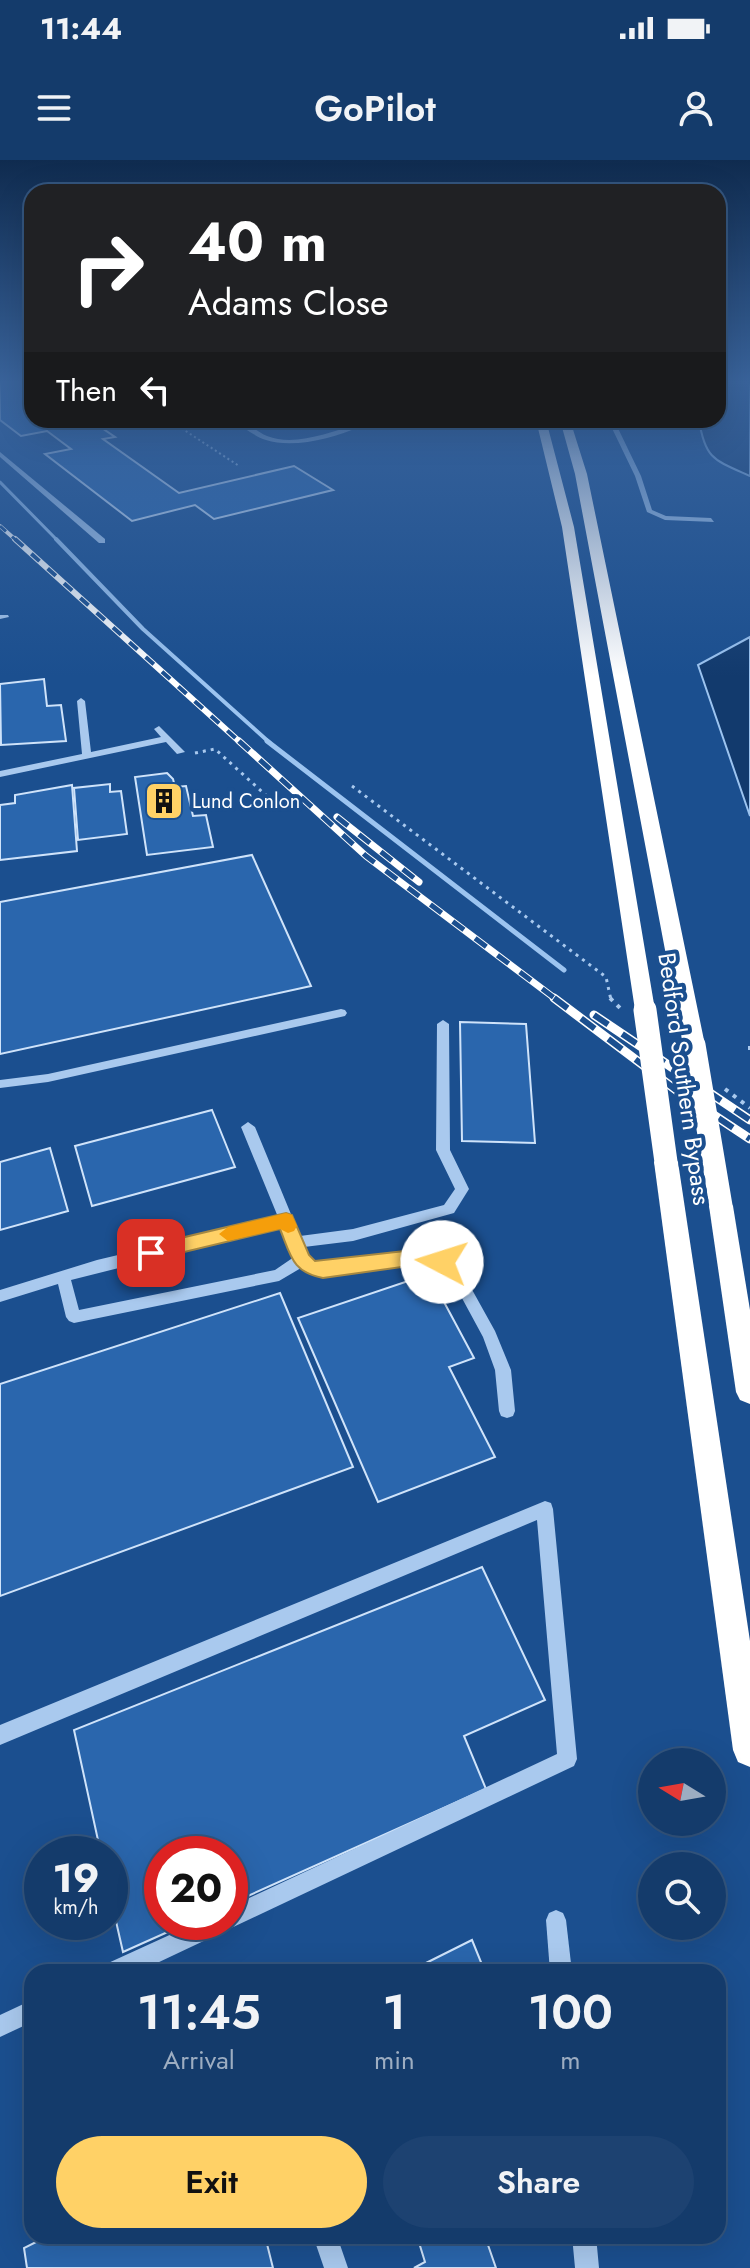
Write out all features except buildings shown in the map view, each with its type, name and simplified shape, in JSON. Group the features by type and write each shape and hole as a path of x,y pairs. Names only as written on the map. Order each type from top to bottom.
{"highway":[{"name":"Bedford Southern Bypass","path":"556,479 568,527 634,1011 666,1162 750,1750"},
{"name":"Bedford Southern Bypass","path":"582,479 694,1045 750,1392"}],"street":[{"path":"30,479 102,541"},
{"path":"639,479 649,511 665,518 711,520"},
{"path":"81,701 87,755"},
{"path":"159,729 180,752"},
{"path":"0,774 166,739"},
{"path":"0,1084 48,1078 341,1013"},
{"path":"295,1242 353,1235 449,1209 456,1199 462,1189 443,1150 443,1024"},
{"path":"248,1127 302,1259 310,1268 323,1270 423,1257 455,1272 490,1336 503,1370 507,1411"},
{"path":"0,1296 63,1276 286,1220"},
{"path":"63,1276 74,1317 279,1275 302,1259"},
{"path":"0,1735 545,1509 567,1759 248,1910"},
{"path":"556,1920 560,1964"},
{"path":"131,1964 182,1940"},
{"path":"0,2026 24,2015"},
{"path":"328,2244 336,2268"},
{"path":"585,2244 587,2268"}],"path":[{"path":"180,752 215,749 281,809 304,803"},
{"path":"352,786 606,977 611,1002 634,1011"},
{"path":"750,1046 750,1054"},
{"path":"725,1089 750,1108"}],"water":[{"path":"750,637 750,816 698,665"}],"waterway":[{"path":"0,482 58,541"},
{"path":"56,539 143,629 270,743"},
{"path":"267,741 564,970"}],"railway":[{"path":"0,526 17,541"},
{"path":"15,539 241,743"},
{"path":"239,741 366,856 557,1000"},
{"path":"337,817 419,882"},
{"path":"554,998 676,1090 750,1139"},
{"path":"594,1015 750,1120"}],"slow traffic":[{"path":"228,1234 286,1220 288,1226"}],"place":[{"name":"Lund Conlon","path":"164,801"}],"route":[{"path":"151,1253 286,1220 302,1259 310,1268 323,1270 423,1257 442,1262"}]}
